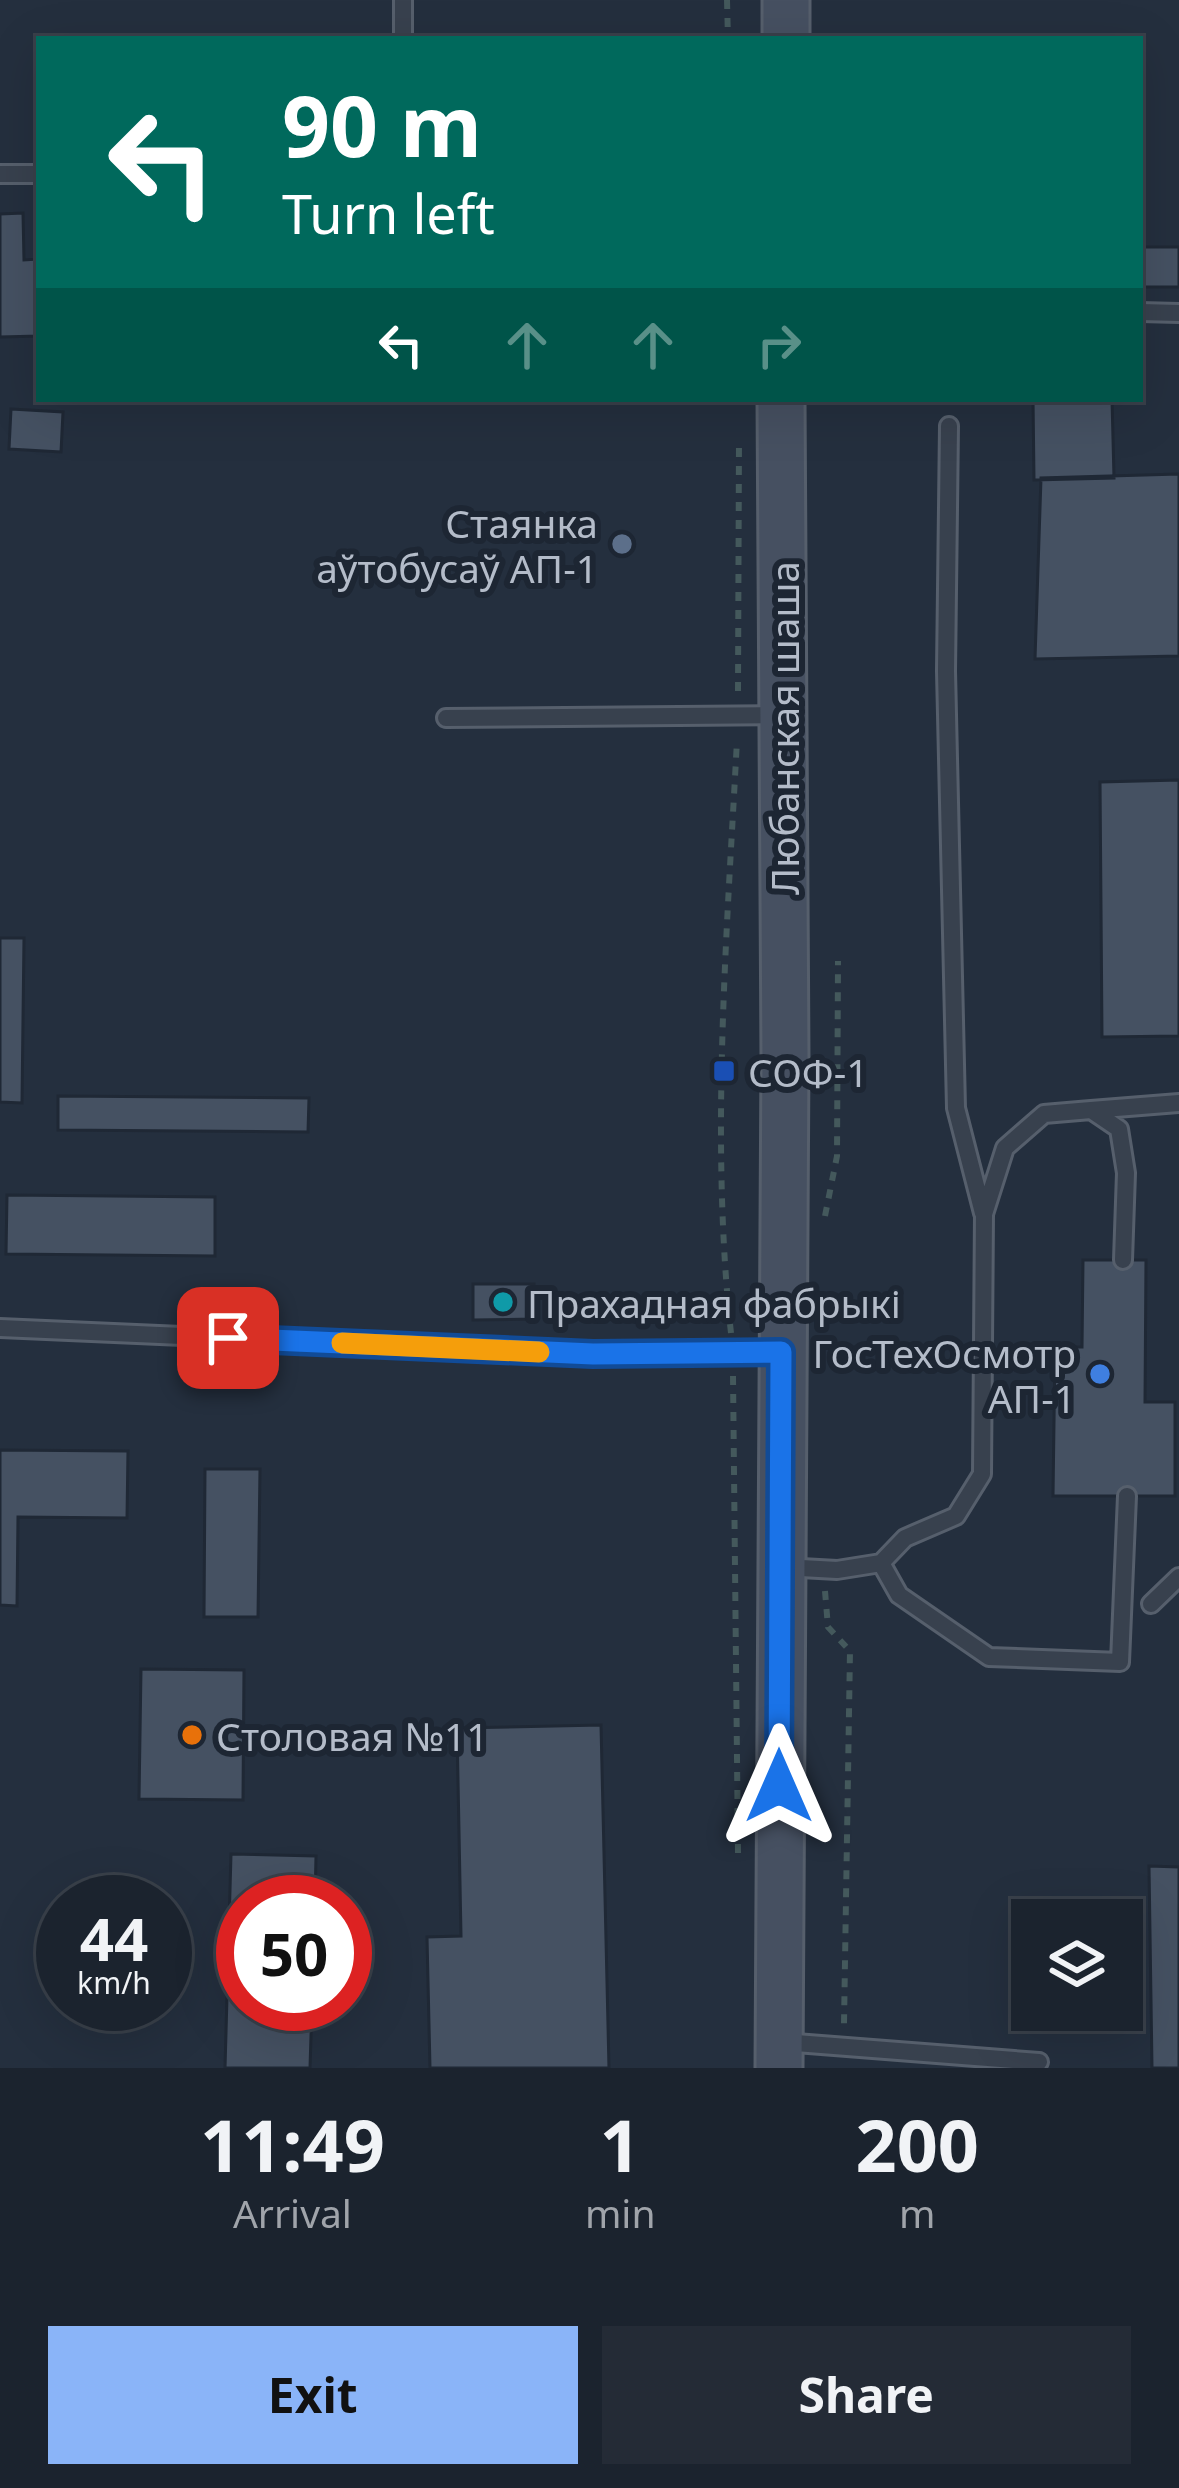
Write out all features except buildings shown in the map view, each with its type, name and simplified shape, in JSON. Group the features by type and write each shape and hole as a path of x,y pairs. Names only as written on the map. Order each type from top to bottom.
{"main road":[{"path":"786,0 786,36"},
{"name":"Любанская шаша","path":"779,2055 785,1058 760,715 781,402"}],"lane":[{"path":"403,0 403,36"},
{"path":"0,174 36,174"},
{"path":"1143,312 1179,313"},
{"path":"779,1567 824,1569 881,1563 905,1538 956,1516 982,1474 984,1214 956,1108 946,671 950,426"},
{"path":"446,718 760,715"},
{"path":"984,1214 1005,1148 1044,1114 1179,1103"},
{"path":"1091,1110 1119,1129 1126,1173 1123,1260"},
{"path":"0,1328 593,1354 781,1352"},
{"path":"881,1563 899,1595 988,1657 1120,1662 1127,1496"},
{"path":"1151,1604 1179,1577"},
{"path":"779,2055 836,2045 887,2058 1039,2062"}],"path":[{"path":"727,0 728,36"},
{"path":"739,1870 724,1040 760,715 740,422"},
{"path":"824,1569 828,1627 850,1651 847,2017 836,2045"}],"slow traffic":[{"path":"342,1343 539,1352"}],"place":[{"name":"Стаянка аўтобусаў АП-1","path":"622,544"},
{"name":"СОФ-1","path":"724,1071"},
{"name":"Прахадная фабрыкі","path":"503,1302"},
{"name":"ГосТехОсмотр АП-1","path":"1100,1374"},
{"name":"Столовая №11","path":"192,1735"}],"route":[{"path":"228,1338 593,1354 781,1352 779,1786"}]}
